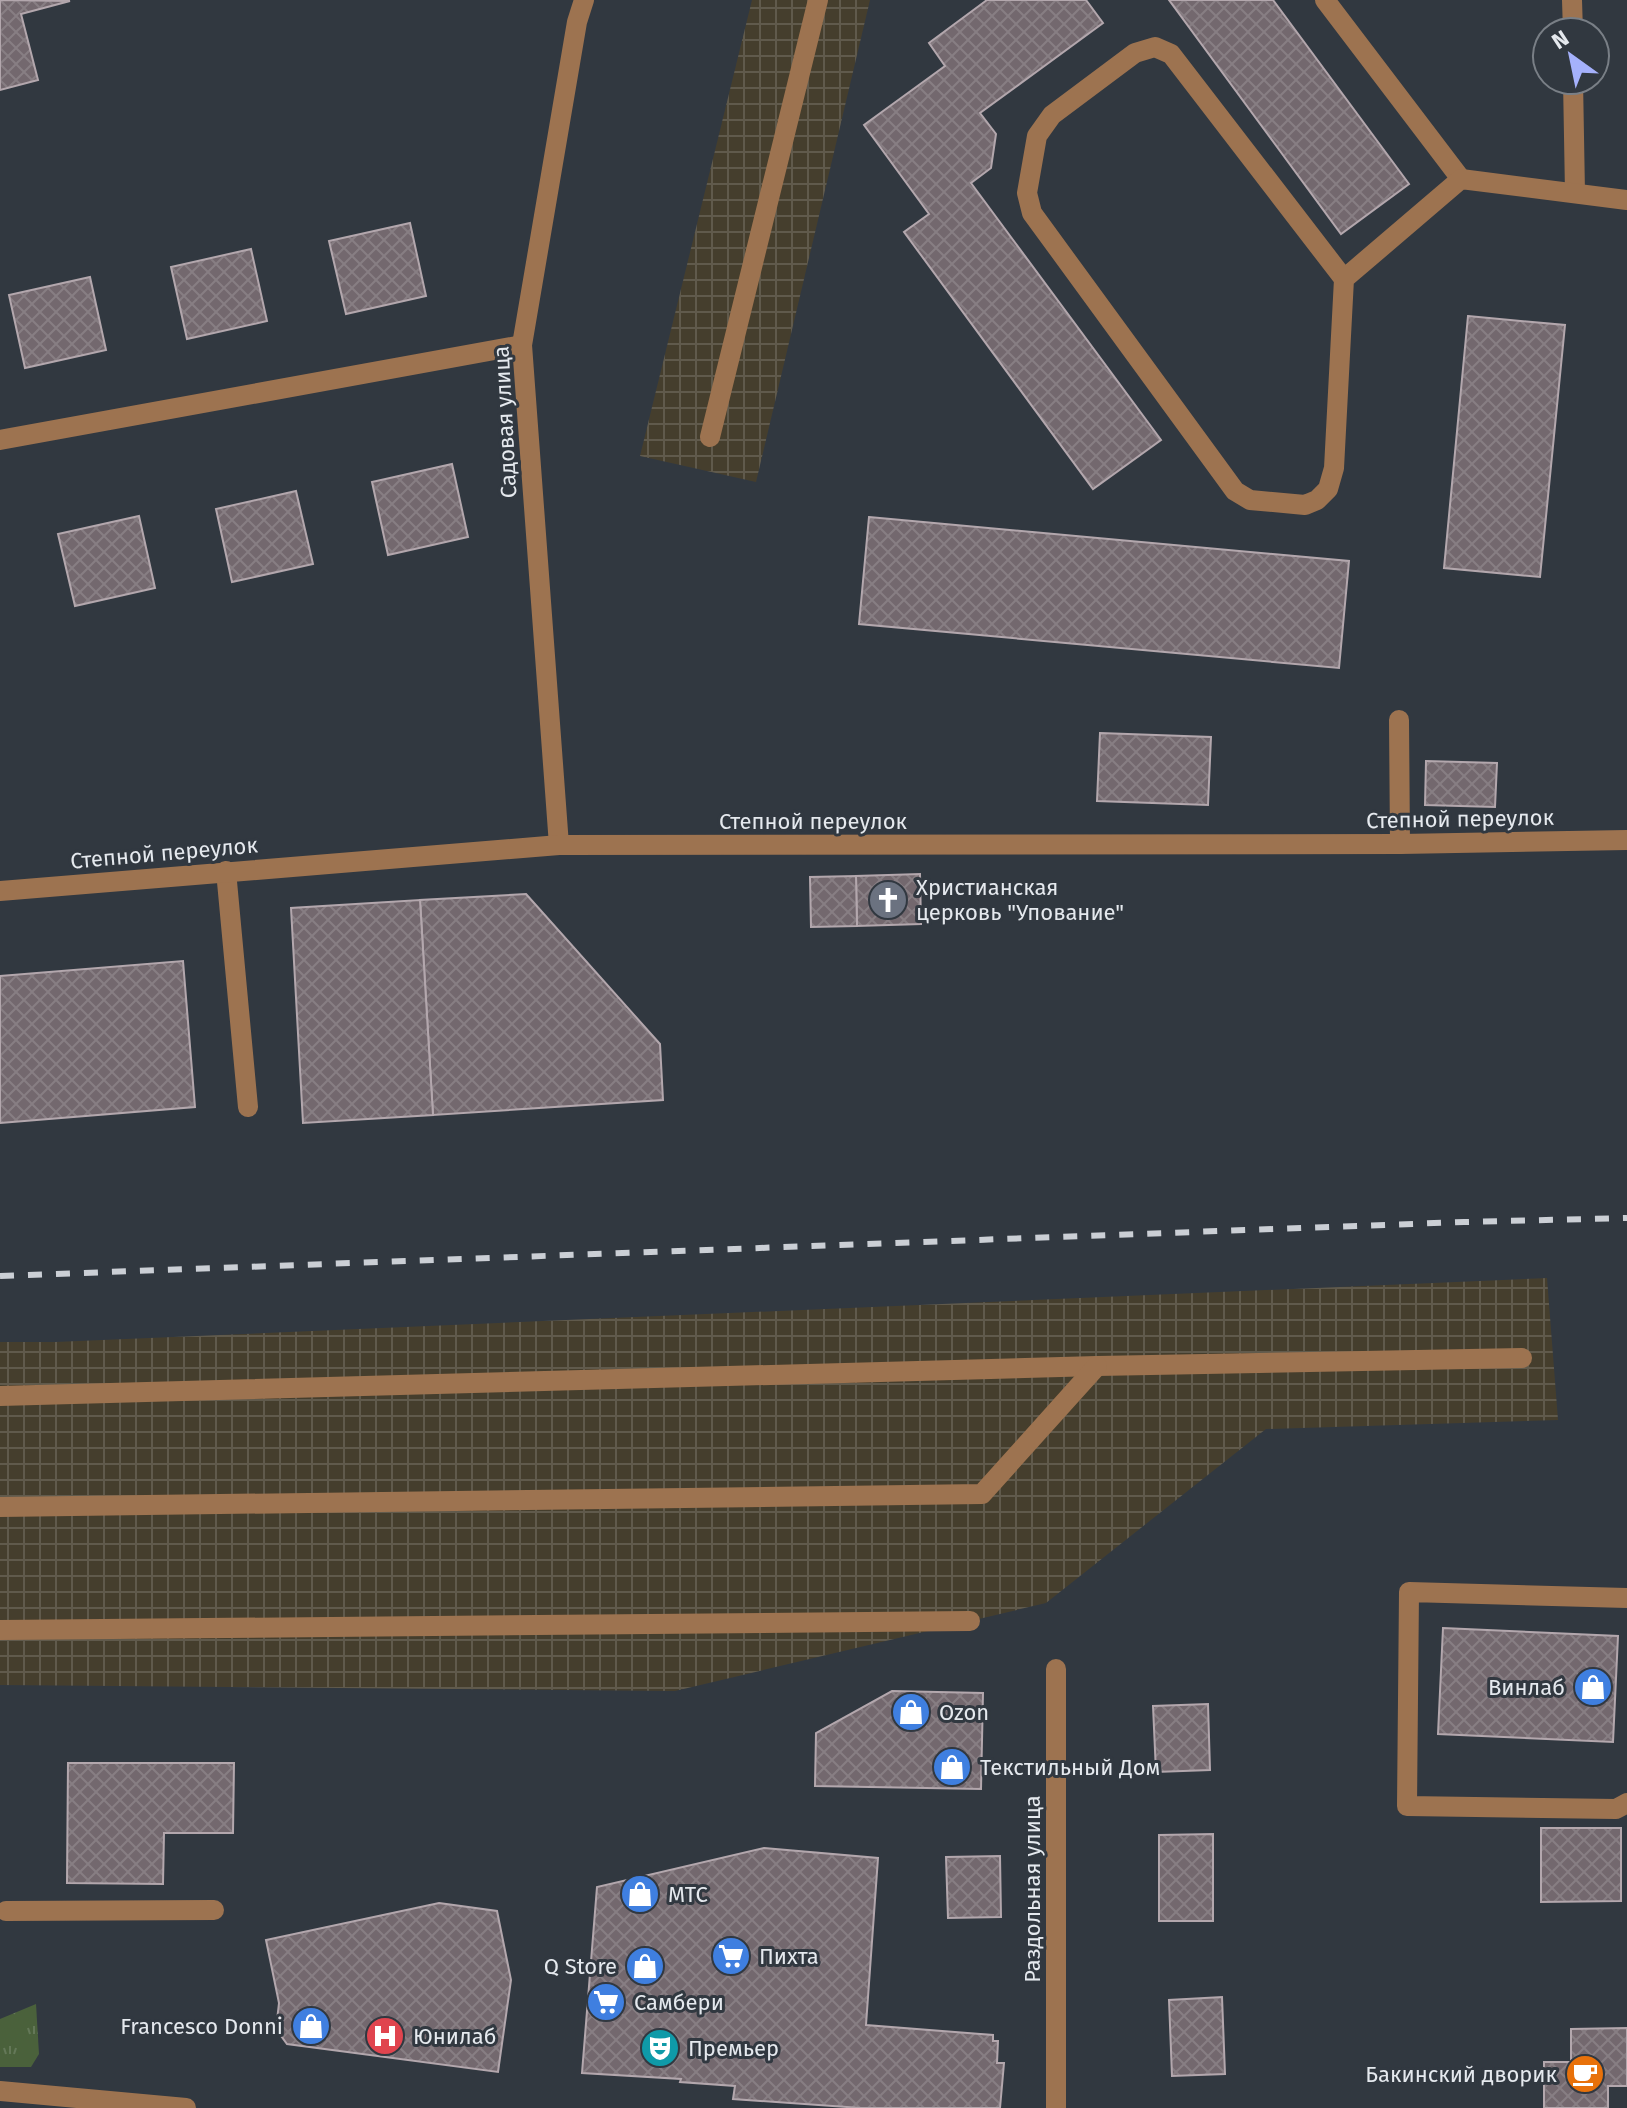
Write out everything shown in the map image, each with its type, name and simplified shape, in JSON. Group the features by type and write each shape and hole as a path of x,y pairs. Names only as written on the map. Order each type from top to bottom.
{"street":[{"name":"Садовая улица","path":"559,845 522,345 577,22 584,0"},
{"path":"710,437 818,0"},
{"path":"1325,0 1461,179 1627,200"},
{"path":"1344,279 1171,54 1155,47 1135,53 1052,115 1037,136 1027,193 1032,213 1235,491 1250,500 1305,505 1317,500 1328,489 1334,468 1344,279 1461,179"},
{"path":"1573,96 1575,193"},
{"path":"0,440 522,345"},
{"path":"1399,720 1400,844"},
{"name":"Степной переулок","path":"0,891 559,845 1400,844 1627,840"},
{"path":"226,871 248,1107"},
{"path":"0,1396 1097,1366 1522,1358"},
{"path":"0,1507 982,1494 1097,1366"},
{"path":"1627,1598 1409,1592 1407,1806 1616,1809 1627,1803"},
{"path":"0,1630 970,1621"},
{"name":"Раздольная улица","path":"1056,1669 1056,2108"},
{"path":"2,1914 214,1910"},
{"path":"0,2091 186,2108"}],"shaded area":[{"path":"752,0 870,0 756,482 640,456"},
{"path":"1547,1278 1558,1420 1266,1429 1046,1603 675,1691 0,1685 0,1342"}],"green space":[{"path":"36,2004 39,2054 31,2067 0,2067 0,2019"}],"building":[{"path":"0,0 70,1 21,14 38,80 0,90"},
{"path":"987,0 1086,0 1103,23 980,113 996,134 991,168 971,183 1161,440 1093,489 904,232 929,214 864,125 945,66 929,43"},
{"path":"1169,0 1273,0 1409,184 1341,234"},
{"path":"410,223 426,296 346,314 329,241"},
{"path":"251,249 267,321 187,339 171,267"},
{"path":"90,277 106,350 25,368 9,295"},
{"path":"1468,316 1565,325 1540,577 1444,568"},
{"path":"452,464 468,537 388,555 372,482"},
{"path":"296,491 313,564 232,582 216,509"},
{"path":"139,516 155,588 75,606 58,534"},
{"path":"869,517 1349,561 1339,668 859,624"},
{"path":"1100,733 1211,737 1208,805 1097,801"},
{"path":"1426,761 1497,763 1495,807 1425,805"},
{"name":"Христианская церковь \"Упование\"","path":"920,874 921,924 857,926 856,876"},
{"path":"856,876 857,926 811,927 810,877"},
{"path":"526,894 660,1044 663,1100 433,1115 420,900"},
{"path":"420,900 433,1115 303,1123 291,908"},
{"path":"183,961 195,1107 0,1123 0,976"},
{"path":"1443,1628 1618,1636 1613,1742 1438,1734"},
{"path":"892,1691 983,1693 981,1789 815,1786 816,1733"},
{"path":"1208,1704 1210,1770 1156,1772 1153,1706"},
{"path":"68,1763 234,1763 233,1833 164,1833 163,1884 67,1883"},
{"path":"1541,1828 1621,1828 1621,1901 1541,1902"},
{"path":"1213,1834 1213,1921 1159,1921 1159,1835"},
{"name":"Пихта","path":"764,1848 878,1858 866,2025 993,2035 993,2041 998,2041 997,2063 1004,2063 1000,2108 861,2108 733,2099 735,2086 680,2082 681,2079 582,2073 597,1887"},
{"path":"1000,1856 1001,1917 948,1918 946,1857"},
{"path":"439,1903 497,1911 511,1980 498,2072 287,2044 276,2029 279,2003 266,1940"},
{"path":"1222,1997 1225,2074 1172,2076 1169,2000"},
{"name":"Бакинский дворик","path":"1627,2028 1627,2086 1608,2086 1608,2108 1544,2108 1544,2062 1571,2062 1571,2029"}],"railway":[{"path":"0,1276 1627,1218"}],"place":[{"name":"Христианская церковь \"Упование\"","path":"888,900"},
{"name":"Винлаб","path":"1593,1687"},
{"name":"Ozon","path":"911,1712"},
{"name":"Текстильный Дом","path":"952,1767"},
{"name":"МТС","path":"640,1894"},
{"name":"Пихта","path":"731,1956"},
{"name":"Q Store","path":"645,1966"},
{"name":"Самбери","path":"606,2002"},
{"name":"Francesco Donni","path":"311,2026"},
{"name":"Юнилаб","path":"385,2036"},
{"name":"Премьер","path":"660,2048"},
{"name":"Бакинский дворик","path":"1585,2074"}]}
